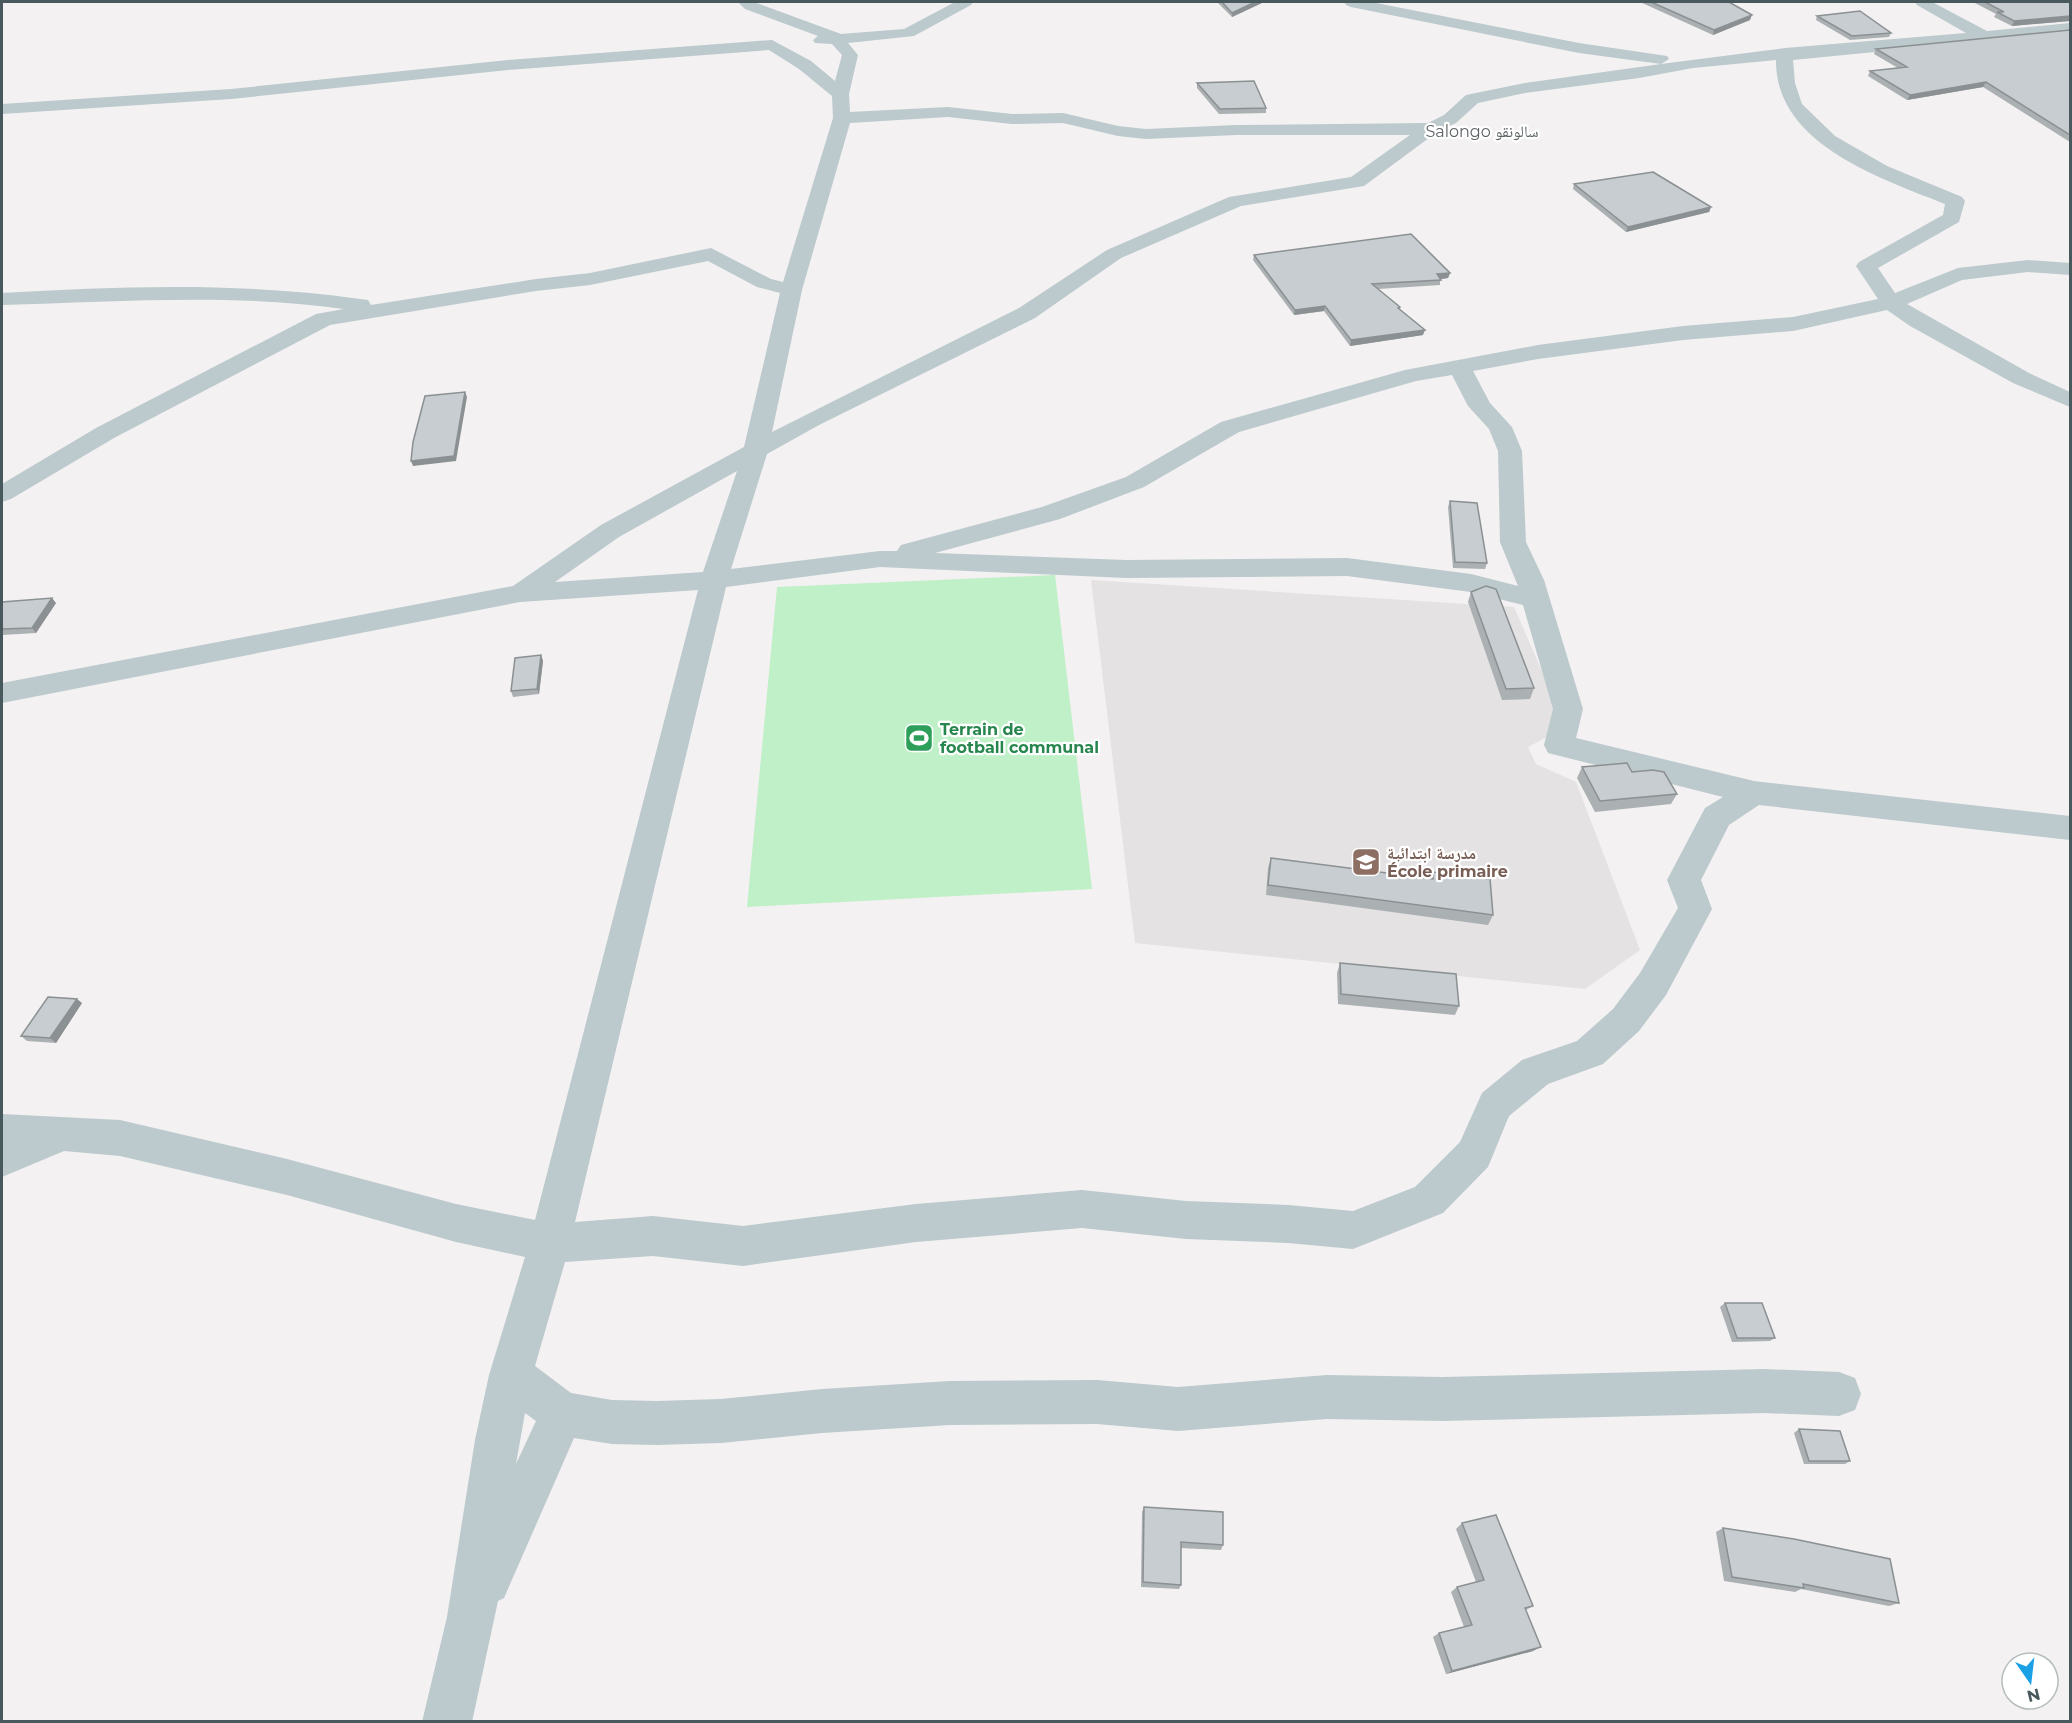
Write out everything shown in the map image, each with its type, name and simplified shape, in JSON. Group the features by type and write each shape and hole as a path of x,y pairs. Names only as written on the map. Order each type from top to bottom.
{"street":[{"path":"447,1722 471,1617 497,1440 511,1375 550,1243 714,580 755,453 791,290 828,170 850,55 835,37 750,6 746,2"},
{"path":"2,109 231,94 508,66 772,45 835,37 908,33 966,2"},
{"path":"1351,2 1578,48 1693,63"},
{"path":"1922,2 1984,36"},
{"path":"520,593 610,531 755,453 811,420 1026,313 1114,254 1236,201 1357,182 1431,128 1450,119 1472,99 1526,88 1639,73 1693,63 2070,28"},
{"path":"772,45 805,65 841,106 1011,118 1063,118 1118,131 1146,134 1236,130 1431,128"},
{"path":"1785,53 1787,90 1797,111 1828,140 1858,160 1955,201 1952,218 1866,266 1891,303 1963,347 2021,378 2070,400"},
{"path":"2,494 105,433 324,319 536,285 590,279 711,254 764,283 791,290"},
{"path":"2,693 520,593 714,580 880,559 1051,513 1135,482 1230,427 1413,375 1538,352 1683,333 1793,324 1891,303 1958,274 2028,266 2070,269"},
{"path":"2,299 208,292 310,297 391,309"},
{"path":"1459,366 1480,406 1500,427 1510,451 1513,542 1530,580 1568,709 1559,745 1754,793 2070,828"},
{"path":"880,559 1126,569 1347,567 1472,583 1535,598"},
{"path":"2,1131 120,1138 180,1150 456,1223 550,1243 652,1236 743,1246 916,1223 1082,1209 1186,1220 1288,1224 1353,1230 1429,1200 1474,1154 1495,1105 1535,1072 1590,1053 1626,1020 1653,984 1695,909 1684,880 1716,817 1754,793"},
{"path":"2,1159 63,1133"},
{"path":"511,1375 562,1414 612,1422 721,1421 822,1411 950,1403 1096,1402 1178,1409 1328,1397 1454,1399 1764,1391 1839,1394"},
{"path":"471,1617 562,1414"}],"shaded area":[{"name":"مدرسة ابتدائية École primaire","path":"1091,580 1514,607 1558,708 1558,731 1528,747 1536,764 1576,782 1640,950 1585,989 1135,943"}],"green space":[{"name":"Terrain de football communal","path":"1055,575 1092,889 747,907 777,587"}],"building":[{"path":"1222,2 1255,2 1232,13"},
{"path":"1651,2 1729,2 1752,15 1714,30"},
{"path":"1985,2 2070,2 2070,16 2014,21 1997,12 2004,12"},
{"path":"1860,11 1891,33 1852,36 1817,16"},
{"path":"2070,30 2070,135 1986,82 1910,95 1870,71 1907,67 1876,49"},
{"path":"1254,81 1266,108 1220,109 1197,83"},
{"path":"1653,172 1711,207 1628,227 1574,184"},
{"path":"1411,234 1450,273 1437,274 1441,280 1372,284 1425,330 1351,340 1325,306 1295,310 1254,255"},
{"path":"465,392 454,456 411,461 413,442 425,396"},
{"path":"1450,501 1477,503 1487,563 1455,562"},
{"path":"1486,586 1496,589 1534,688 1506,689 1471,592"},
{"path":"52,598 32,628 2,629 2,602"},
{"path":"541,655 537,689 511,691 515,658"},
{"path":"1627,763 1632,772 1653,770 1664,772 1677,794 1600,801 1582,767"},
{"path":"1271,858 1433,879 1433,872 1490,879 1493,915 1268,885"},
{"path":"1340,963 1456,974 1459,1006 1341,994"},
{"path":"48,997 77,999 50,1038 21,1036"},
{"path":"1725,1303 1762,1303 1775,1338 1737,1338"},
{"path":"1799,1429 1840,1431 1850,1461 1809,1461"},
{"path":"1144,1507 1223,1512 1223,1545 1181,1542 1181,1585 1143,1582"},
{"path":"1496,1515 1533,1606 1525,1608 1541,1647 1452,1671 1439,1633 1472,1625 1457,1587 1484,1580 1462,1523"},
{"path":"1723,1528 1794,1539 1890,1559 1899,1603 1803,1584 1804,1588 1732,1577"}],"place":[{"name":"Terrain de football communal","path":"919,738"},
{"name":"مدرسة ابتدائية École primaire","path":"1366,862"}],"district":[{"name":"Salongo سالونقو","path":"1482,131"}]}
